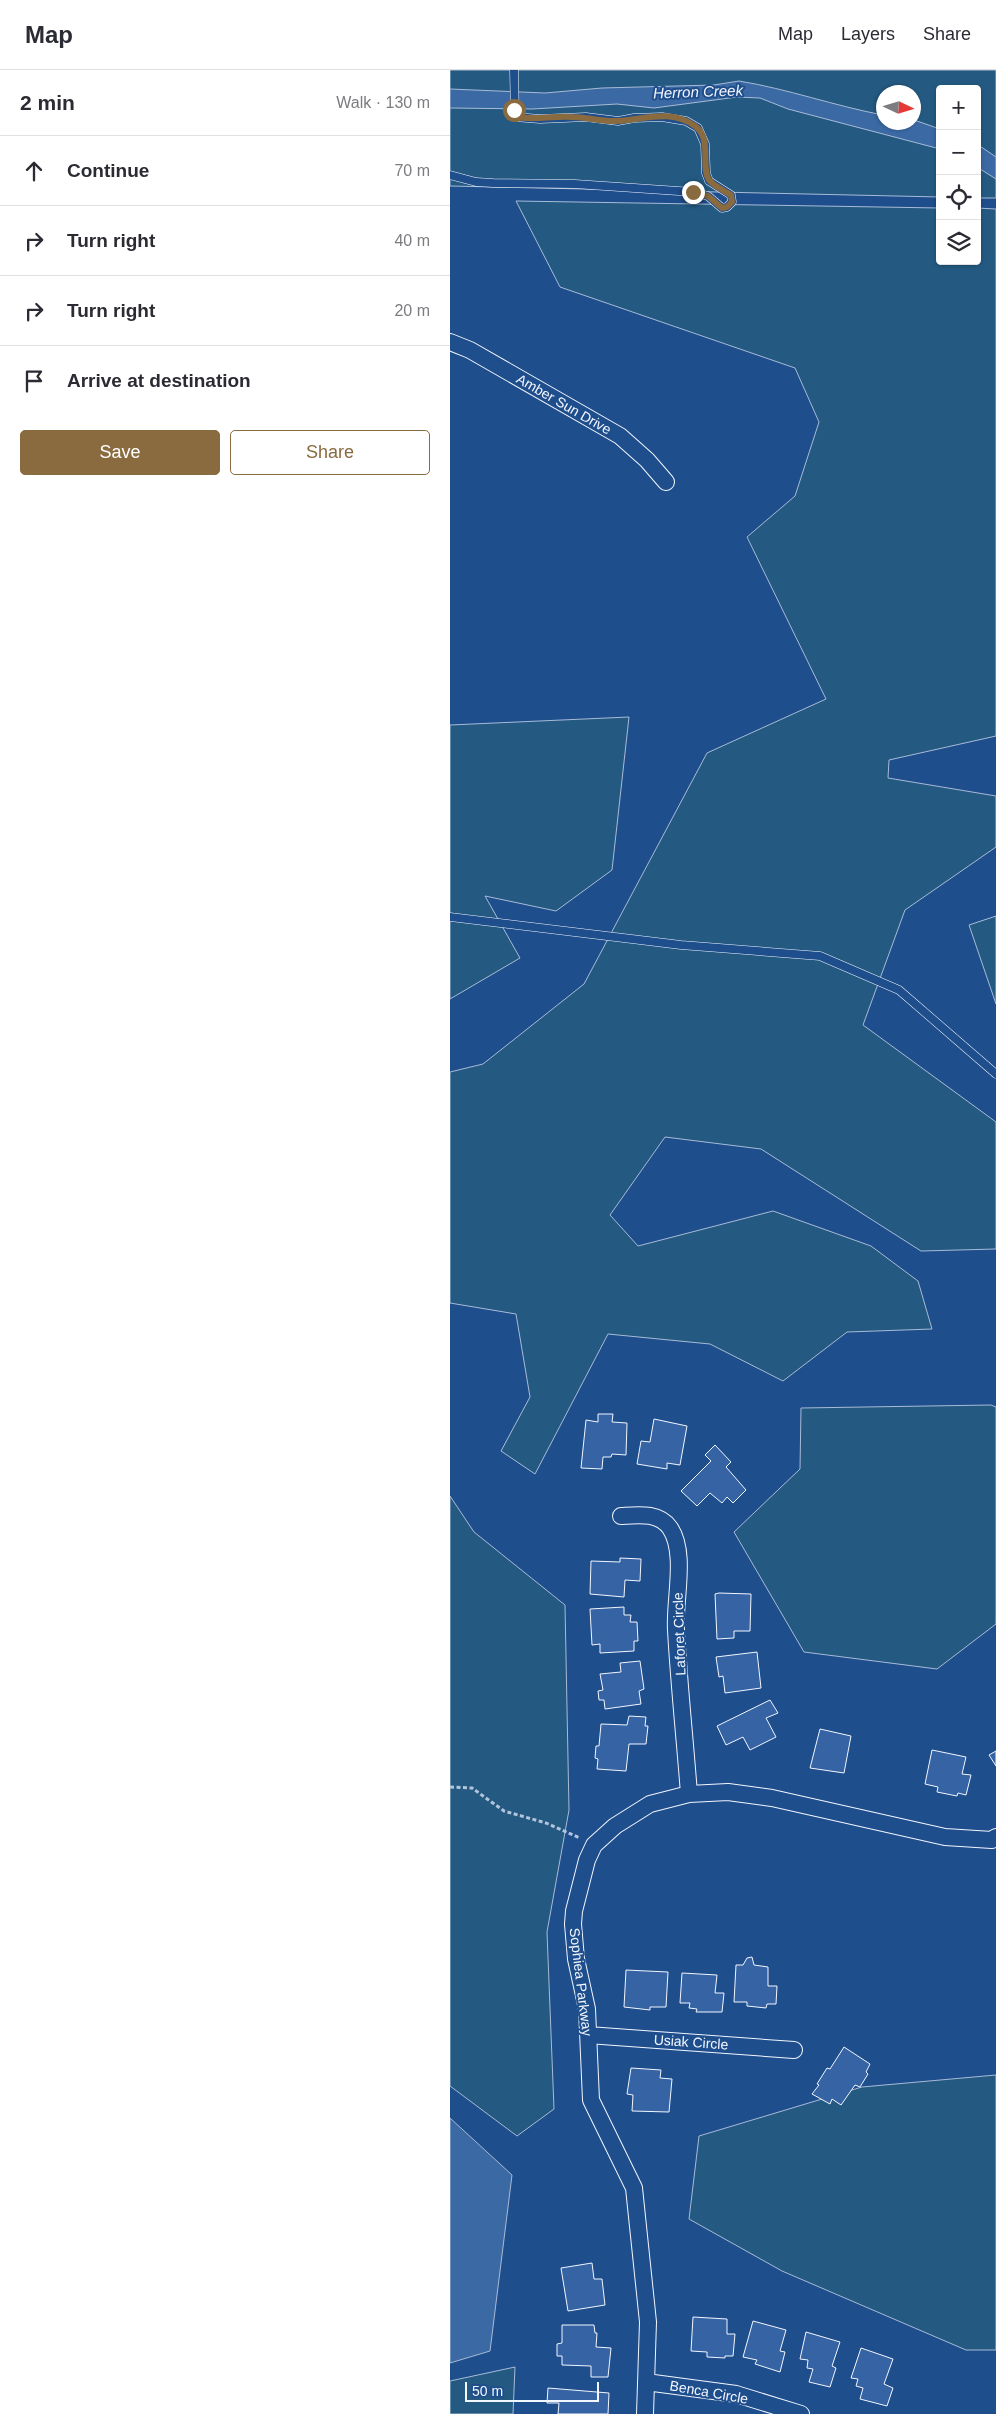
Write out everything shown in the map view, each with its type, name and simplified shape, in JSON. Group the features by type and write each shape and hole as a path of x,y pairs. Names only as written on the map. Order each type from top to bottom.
{"street":[{"name":"Amber Sun Drive","path":"450,342 470,350 620,436 647,460 666,482"},
{"name":"Laforet Circle","path":"621,1516 648,1515 661,1519 670,1528 677,1543 679,1571 676,1631 689,1794"},
{"name":"Sophiea Parkway","path":"645,2414 648,2322 634,2188 590,2100 587,2009 576,1959 573,1924 574,1911 586,1860 594,1845 615,1826 650,1804 689,1794 728,1792 772,1798 946,1837 992,1840 996,1838"},
{"name":"Usiak Circle","path":"588,2035 794,2050"},
{"name":"Benca Circle","path":"646,2382 736,2394 800,2414"}],"lane":[{"path":"450,175 476,182 575,184 693,192 708,196 722,208 727,207 732,202 731,195 709,180 706,173 705,144 698,128 677,118 649,116 618,121 571,117 526,119 515,117 516,83 514,70"},
{"path":"450,917 681,945 820,956 899,990 996,1074"}],"path":[{"path":"450,1787 472,1788 504,1811 546,1823 594,1845"}],"shaded area":[{"path":"450,70 996,70 996,198 981,198 981,85 936,85 936,197 450,186"},
{"path":"516,201 936,208 936,265 981,265 981,208 996,209 996,736 889,760 888,778 996,796 996,847 905,910 863,1025 996,1122 996,1249 921,1251 761,1149 665,1137 610,1215 638,1246 773,1211 871,1246 918,1281 932,1329 847,1332 783,1381 710,1344 608,1334 535,1474 501,1451 530,1397 516,1314 450,1303 450,1072 483,1064 584,984 707,753 826,699 747,537 795,496 819,422 795,368 560,287"},
{"path":"629,717 612,870 556,911 485,896 520,958 450,999 450,725"},
{"path":"996,916 996,1004 969,925"},
{"path":"991,1405 996,1407 996,1624 937,1669 804,1652 734,1532 800,1469 801,1408"},
{"path":"450,1496 474,1532 565,1605 569,1810 547,1932 554,2109 517,2136 450,2086"},
{"path":"996,2075 996,2350 966,2350 782,2271 689,2219 699,2136 862,2087"},
{"path":"515,2367 513,2414 450,2414 450,2381"}],"water":[{"name":"Herron Creek","path":"739,81 876,113 876,130 921,130 921,122 936,128 936,148 788,109 760,98 737,97 654,108 617,104 532,109 450,108 450,89 545,93 602,88 714,85"},
{"path":"981,147 996,157 996,179 981,170"},
{"path":"450,2118 512,2175 490,2351 450,2363"}],"building":[{"path":"598,1414 613,1414 612,1422 627,1423 626,1455 612,1454 611,1457 603,1457 602,1469 581,1468 586,1420 598,1422"},
{"path":"654,1419 687,1426 680,1465 667,1463 667,1469 637,1464 641,1441 650,1442"},
{"path":"715,1445 731,1462 726,1467 746,1490 733,1503 727,1497 722,1503 710,1493 697,1506 681,1491 711,1461 705,1455"},
{"path":"620,1558 641,1559 640,1581 625,1580 624,1597 590,1594 591,1561 620,1562"},
{"path":"715,1594 751,1594 750,1631 734,1631 734,1638 717,1639"},
{"path":"624,1607 624,1615 631,1615 630,1622 637,1622 638,1641 634,1641 634,1651 600,1653 600,1644 592,1645 590,1609"},
{"path":"757,1652 761,1688 725,1693 723,1676 719,1677 716,1657"},
{"path":"640,1661 644,1689 639,1691 641,1704 605,1709 604,1700 599,1700 598,1691 603,1690 600,1674 621,1672 620,1663"},
{"path":"770,1700 778,1713 766,1718 776,1737 750,1750 743,1737 726,1745 717,1726"},
{"path":"629,1716 646,1717 645,1726 648,1726 646,1744 629,1744 626,1771 597,1769 598,1759 595,1758 596,1746 599,1746 601,1724 627,1725"},
{"path":"820,1729 851,1736 844,1773 810,1768"},
{"path":"932,1750 966,1757 962,1774 971,1775 966,1795 958,1793 957,1796 937,1792 938,1787 925,1784"},
{"path":"996,1751 996,1766 989,1755"},
{"path":"752,1957 754,1965 768,1967 768,1986 777,1986 776,2004 767,2004 766,2008 747,2006 747,2002 734,2002 736,1965 743,1965 747,1958"},
{"path":"626,1970 668,1972 666,2007 650,2007 650,2010 624,2007"},
{"path":"682,1973 717,1975 715,1993 724,1993 722,2012 696,2012 697,2009 689,2008 690,2003 680,2003"},
{"path":"844,2047 870,2064 866,2072 868,2074 860,2087 855,2085 841,2105 832,2099 830,2104 812,2094 819,2085 817,2084 827,2068 830,2069"},
{"path":"631,2068 661,2070 660,2078 672,2079 669,2112 632,2111 633,2095 627,2094"},
{"path":"592,2263 594,2279 602,2279 605,2305 568,2311 561,2268"},
{"path":"693,2317 727,2319 727,2334 735,2334 733,2356 725,2356 725,2358 707,2357 707,2352 691,2351"},
{"path":"753,2321 786,2330 780,2351 785,2352 780,2372 755,2364 757,2360 743,2357"},
{"path":"562,2325 594,2325 595,2333 597,2333 596,2347 611,2348 608,2377 591,2377 591,2366 562,2365 562,2356 557,2356 557,2344 562,2343"},
{"path":"806,2332 840,2342 832,2366 836,2368 830,2387 809,2382 813,2369 807,2368 808,2360 800,2359"},
{"path":"861,2348 893,2359 884,2384 893,2388 887,2406 860,2399 863,2388 856,2386 858,2379 851,2378"},
{"path":"548,2388 609,2393 608,2414 558,2414 559,2403 547,2403"}],"route":[{"path":"514,110 515,117 526,119 586,117 618,121 649,116 677,118 686,121 698,128 705,144 706,173 709,180 731,195 732,202 727,207 722,208 708,196 693,192"}]}
